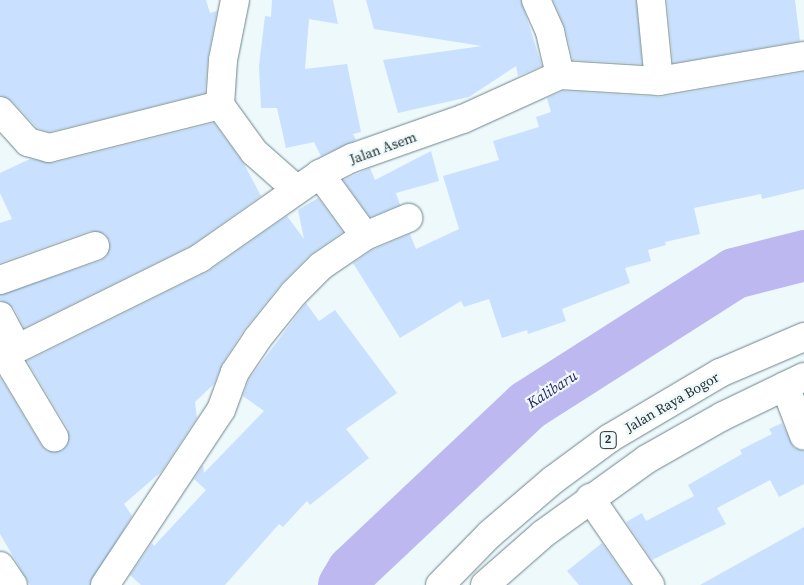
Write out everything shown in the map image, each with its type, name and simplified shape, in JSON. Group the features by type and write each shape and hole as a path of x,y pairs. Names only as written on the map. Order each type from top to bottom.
{"main road":[{"path":"235,0 222,60 220,104 254,152 297,190"},
{"path":"536,0 550,32 560,75"},
{"path":"650,0 659,81"},
{"name":"Jalan Asem","path":"7,354 200,258 320,174 352,158 463,119 560,75 659,81 804,56"},
{"path":"0,111 28,142 49,148 220,104"},
{"path":"320,174 365,236"},
{"path":"105,585 221,410 235,372 257,339 294,294 321,266 365,236 408,218"},
{"path":"0,280 95,246"},
{"path":"0,316 7,354 54,437"},
{"name":"Jalan Raya Bogor","path":"440,585 490,534 553,480 610,438 720,373 804,337"},
{"path":"485,585 590,498 647,459 723,416 794,382 804,436"},
{"path":"590,498 650,585"},
{"path":"0,566 13,585"}],"building":[{"path":"0,0 206,0 210,13 217,11 208,57 205,93 49,132 37,128 12,101 0,95"},
{"path":"272,0 333,0 338,24 309,19 305,69 347,64 361,132 353,134 356,140 321,156 314,142 286,148 277,108 261,108 259,66 265,16 271,17"},
{"path":"366,0 521,0 542,66 518,76 516,66 469,97 398,113 383,60 482,46 374,29"},
{"path":"553,0 636,0 642,64 573,60 565,28"},
{"path":"667,0 795,0 800,41 673,63"},
{"path":"804,72 804,189 762,199 761,194 694,208 700,234 665,242 666,245 648,250 651,261 625,268 630,283 562,309 566,321 528,334 527,330 502,338 489,299 464,307 461,301 400,338 353,263 372,250 410,234 416,249 459,229 443,176 499,160 493,141 539,127 536,117 551,112 547,98 563,91 660,97"},
{"path":"214,123 244,164 261,196 192,245 24,328 14,308 0,300 0,295 100,261 107,256 110,241 105,234 90,231 0,263 0,223 12,219 0,193 0,173 30,159 53,163"},
{"path":"431,151 439,181 396,193 400,205 370,217 343,180 370,168 375,180"},
{"path":"318,198 343,232 310,255 282,283 244,330 222,364 214,384 195,402 197,418 161,472 124,504 132,516 90,585 30,585 0,534 0,377 41,445 47,451 62,451 68,444 68,429 27,361 207,272 287,216 304,239 298,210"},
{"path":"306,303 319,321 335,310 397,393 346,429 369,458 310,505 307,501 283,527 279,524 225,585 141,585 130,575 152,543 154,546 206,490 194,479 203,465 204,473 264,411 243,396 249,379"},
{"path":"782,423 794,448 804,451 804,484 779,497 770,480 717,508 726,524 652,560 626,522 642,513 646,521 694,496 688,485 742,454 740,450 772,434 769,429"},
{"path":"804,527 804,585 700,585"},
{"path":"602,543 631,585 579,585 567,571"}],"waterway":[{"name":"Kalibaru","path":"343,585 352,570 527,405 734,273 804,255"}]}
